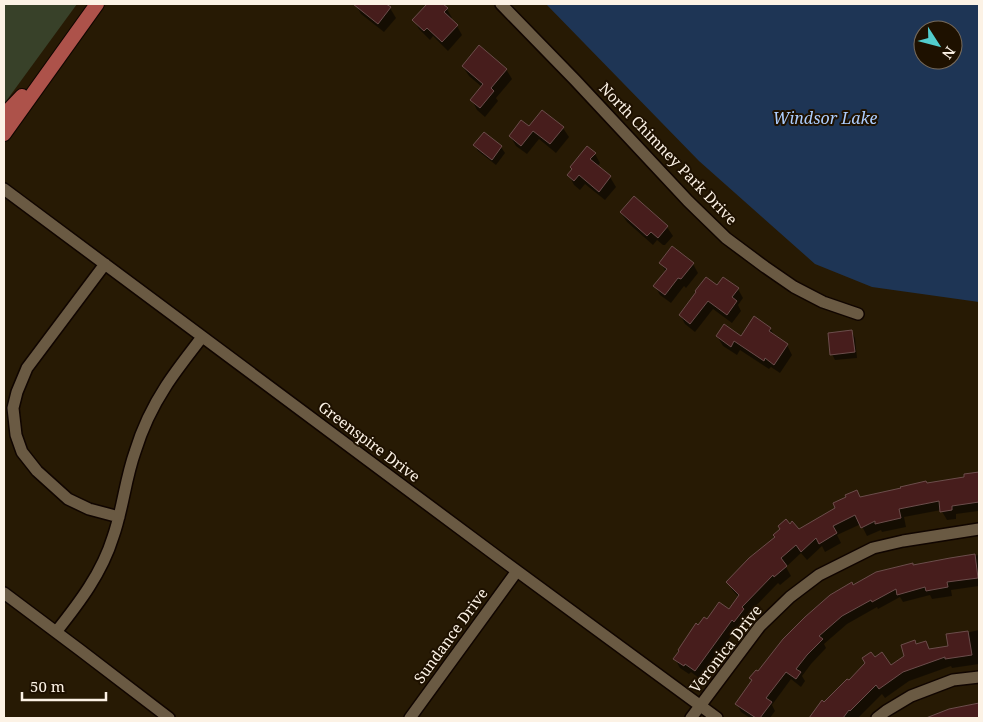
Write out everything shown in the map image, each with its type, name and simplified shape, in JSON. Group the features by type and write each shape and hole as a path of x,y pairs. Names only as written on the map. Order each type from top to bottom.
{"main road":[{"path":"4,134 97,4"},
{"path":"4,115 55,61"}],"street":[{"name":"North Chimney Park Drive","path":"501,4 576,80 688,201 726,238 794,287 823,302 858,314"},
{"name":"Greenspire Drive","path":"4,189 717,718"},
{"path":"105,264 27,368 17,392 13,408 16,435 22,452 37,471 68,499 89,509 119,518"},
{"path":"56,632 78,604 98,571 113,538 135,452 154,408 166,386 202,337"},
{"name":"Veronica Drive","path":"691,718 760,626 790,597 819,575 873,548 979,529"},
{"name":"Sundance Drive","path":"410,718 517,571"},
{"path":"4,593 168,718"},
{"path":"877,718 886,710 911,696 953,680 979,677"}],"green space":[{"path":"4,4 77,4 4,104"}],"water":[{"name":"Windsor Lake","path":"546,4 979,4 979,302 872,287 815,264 699,161"}],"building":[{"path":"353,4 386,4 391,7 378,24"},
{"path":"427,4 443,4 448,8 444,12 458,25 442,42 427,28 424,31 412,20"},
{"path":"479,45 507,69 491,88 494,91 480,108 470,100 483,84 462,66"},
{"path":"542,110 564,127 550,144 533,131 521,146 509,136 521,120 529,126"},
{"path":"484,132 502,146 492,160 473,145"},
{"path":"587,146 596,153 590,159 611,176 599,192 579,175 574,181 567,175 572,169 570,167"},
{"path":"634,196 668,226 658,238 651,232 647,236 620,212"},
{"path":"672,246 694,263 681,279 678,278 665,295 653,286 667,269 659,263"},
{"path":"706,277 717,285 723,277 739,288 732,297 737,301 727,315 708,301 690,324 679,315"},
{"path":"754,316 771,328 769,331 788,344 774,365 765,358 764,361 734,341 731,347 716,336 724,324 741,336"},
{"path":"852,330 855,352 830,355 828,333"},
{"path":"979,472 979,502 952,506 952,510 940,512 939,501 899,509 901,518 875,524 875,521 861,528 855,515 833,526 837,533 819,544 816,538 801,552 796,545 781,558 787,566 774,577 773,575 742,607 744,609 734,622 732,620 695,671 673,659 696,623 698,625 704,617 707,619 719,602 729,609 739,595 726,582 749,558 775,537 773,535 780,529 778,526 786,519 790,524 792,521 799,529 835,508 833,503 857,490 860,497 926,481 927,483 964,477 964,474"},
{"path":"975,554 978,578 947,582 948,587 926,591 925,587 897,595 896,589 842,616 819,636 823,639 796,669 801,672 796,679 786,672 766,698 772,702 760,718 756,718 735,704 752,680 749,678 756,670 758,671 783,639 830,595 852,582 853,585 876,572 913,563 913,565"},
{"path":"968,631 972,655 945,659 945,657 903,672 879,689 876,685 843,718 809,718 822,700 824,702 865,663 862,658 871,652 875,657 882,652 891,665 904,656 901,645 915,640 916,644 926,641 929,649 948,646 946,634"},
{"path":"979,703 979,718 926,718 949,709"}]}
